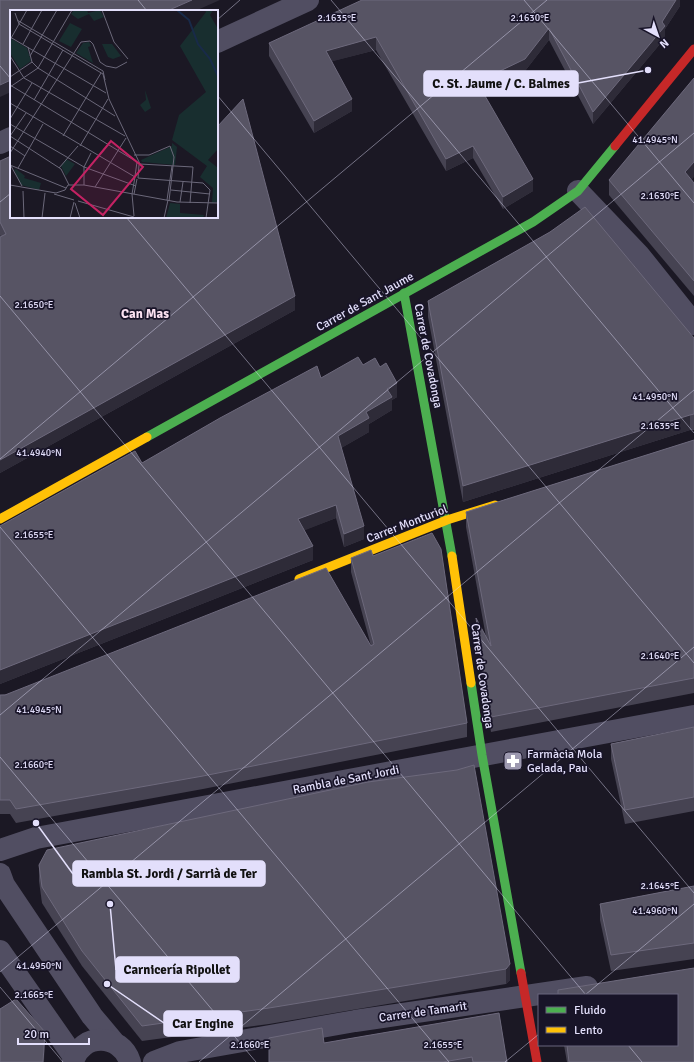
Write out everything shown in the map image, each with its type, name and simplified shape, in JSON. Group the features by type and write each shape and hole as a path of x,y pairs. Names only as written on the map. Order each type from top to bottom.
{"street":[{"path":"218,42 308,0"},
{"name":"Carrer de Sant Jaume","path":"0,519 533,222 578,191 694,49"},
{"path":"0,143 10,138"},
{"path":"578,191 639,255 694,324"},
{"name":"Carrer de Covadonga","path":"404,293 447,520 482,755 537,1062"},
{"name":"Carrer Monturiol","path":"293,581 447,520 507,501"},
{"name":"Rambla de Sant Jordi","path":"0,850 36,838 694,716"},
{"path":"0,874 4,885 92,1016 114,1042 125,1051 130,1062"},
{"path":"0,951 73,1060 84,1044 99,1039 114,1042"},
{"name":"Carrer de Tamarit","path":"545,994 610,984"},
{"name":"Carrer de Tamarit","path":"154,1062 180,1052 355,1021 538,995"}],"building":[{"path":"0,0 192,0 169,10 10,10 10,80 0,85"},
{"path":"362,0 676,0 662,22 665,26 593,112 549,28 525,59 477,82 533,179 503,197 473,146 446,159 376,37 326,51 352,99 314,121 269,43"},
{"path":"694,78 694,162 685,172 694,183 694,281 609,180"},
{"path":"243,99 295,296 0,460 0,237 6,234 0,222 0,161 10,156 10,218 218,218 218,126"},
{"path":"585,207 694,338 694,414 463,486 428,301 550,232"},
{"path":"358,357 363,365 375,358 380,367 386,363 397,383 387,389 392,397 366,412 369,418 338,436 364,526 344,534 336,505 298,519 313,546 0,670 0,526 135,451 142,463 220,418 317,366 321,378"},
{"path":"694,440 694,678 491,717 476,618 491,646 466,512"},
{"path":"432,533 441,549 467,723 203,776 16,809 10,800 0,800 0,695 5,695 326,568 371,646 374,644 351,558 371,550 373,556"},
{"path":"694,727 694,797 625,810 611,744"},
{"path":"474,765 510,964 506,969 269,1008 142,1026 82,951 42,887 39,865 47,850 368,782 457,770"},
{"path":"694,886 694,943 611,955 600,904"},
{"path":"694,968 694,1062 569,1062 567,1046 678,1046 678,994 558,994 558,990"},
{"path":"16,999 45,1032 43,1062 0,1062 0,1009"},
{"path":"499,1013 507,1062 473,1062 472,1057 443,1062 269,1062 269,1038 322,1028 324,1043"}],"traffic: fast":[{"path":"147,437 533,222 578,191 615,146"},
{"path":"404,293 452,556"},
{"path":"471,683 482,755 521,973"}],"traffic: slow":[{"path":"0,519 147,437"},
{"path":"299,579 447,520 495,505"},
{"path":"452,556 471,683"}],"traffic: jam":[{"path":"615,146 694,49"},
{"path":"521,973 537,1062"}],"place":[{"name":"C. St. Jaume / C. Balmes","path":"648,70"},
{"name":"Farmàcia Mola Gelada, Pau","path":"513,761"},
{"name":"Rambla St. Jordi / Sarrià de Ter","path":"36,823"},
{"name":"Carnicería Ripollet","path":"110,904"},
{"name":"Car Engine","path":"107,984"}],"district":[{"name":"Can Mas","path":"145,314"}]}
